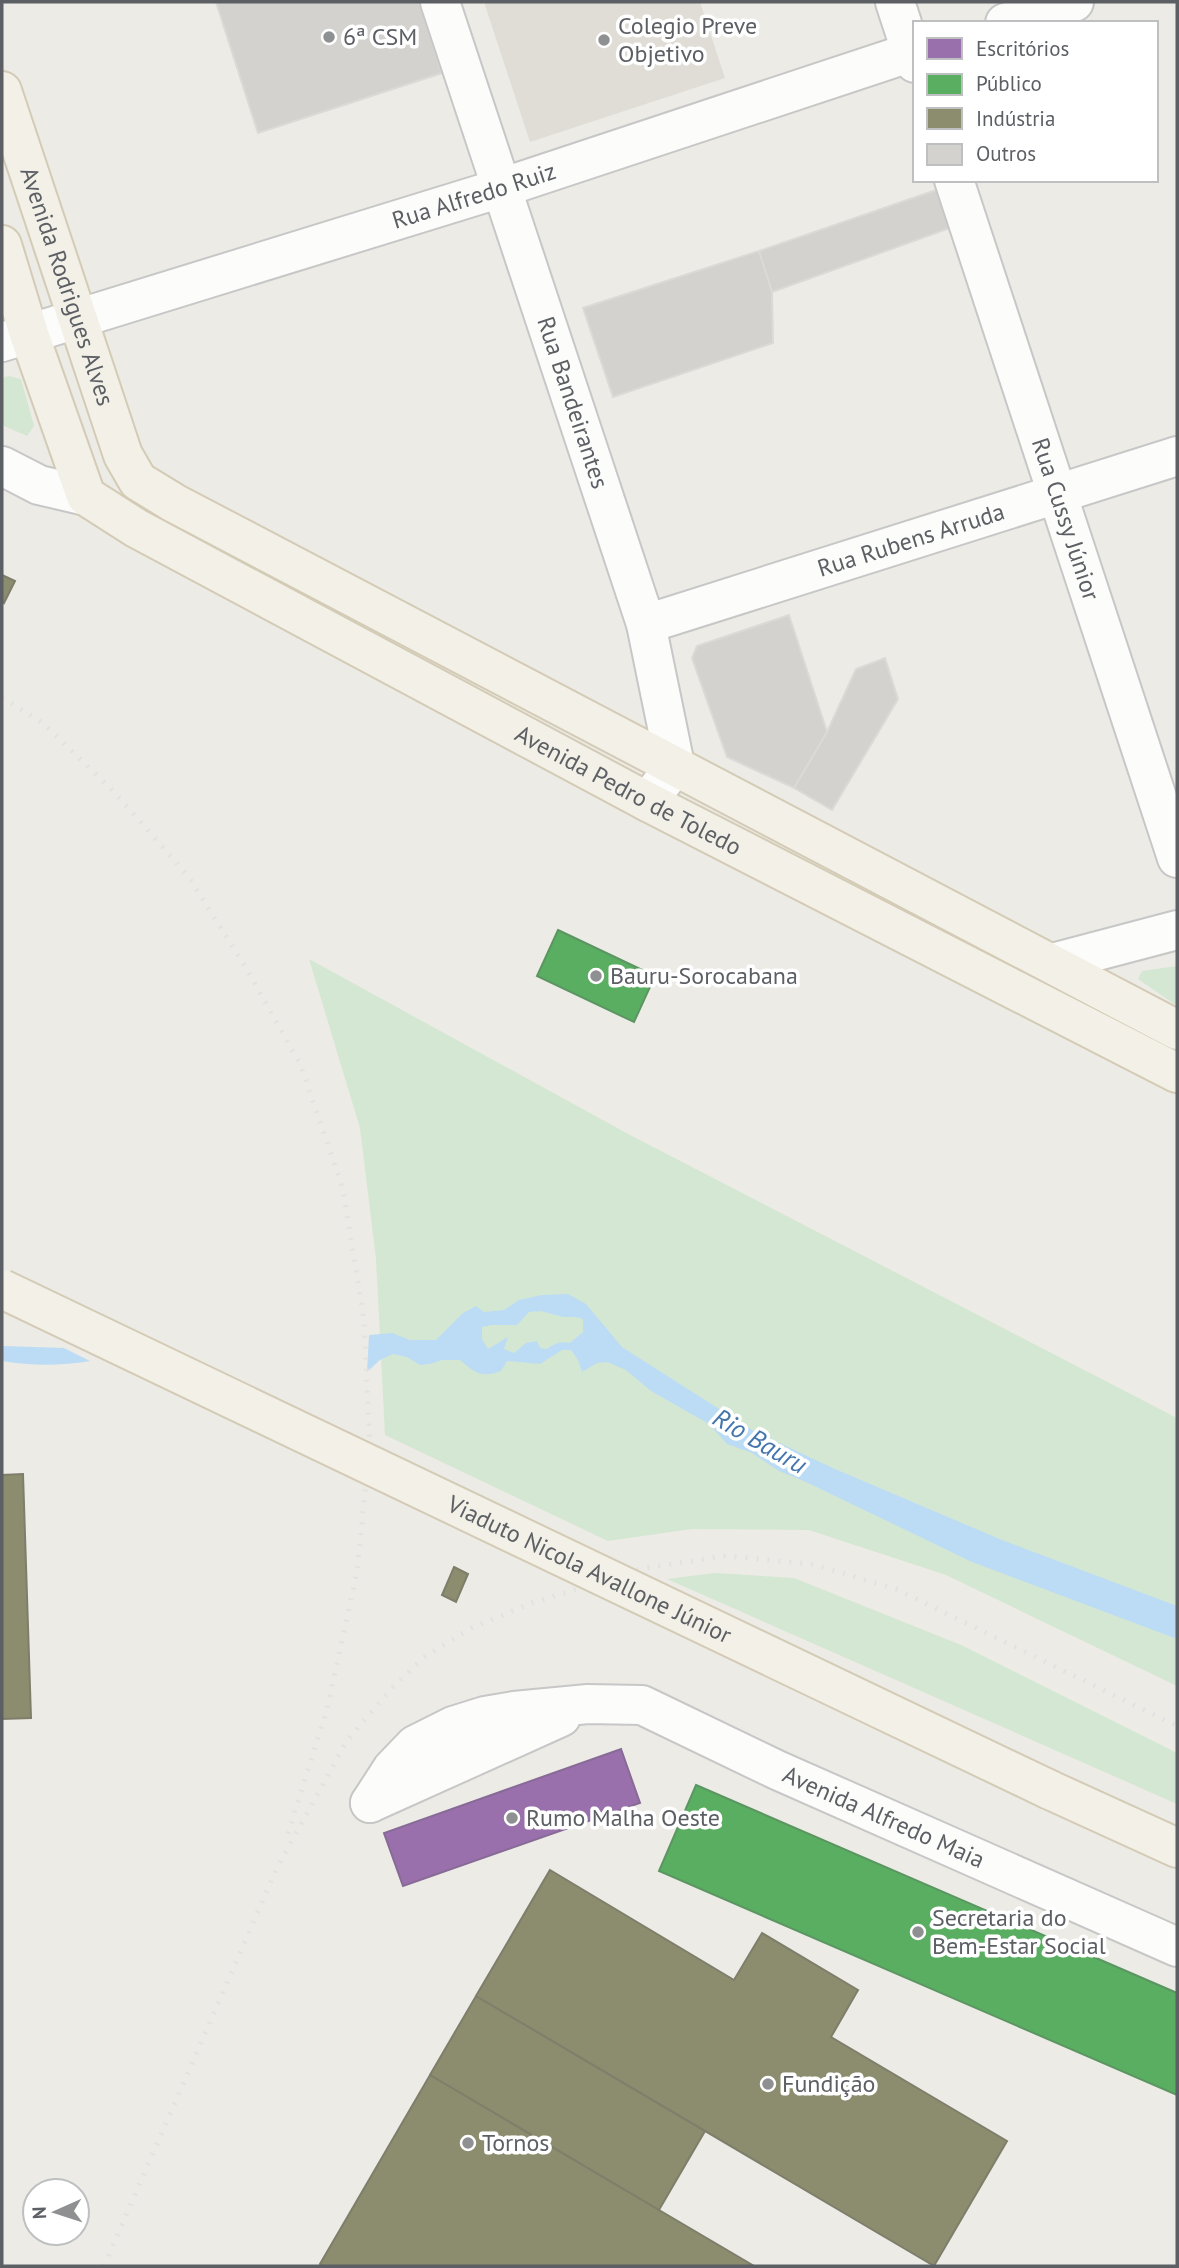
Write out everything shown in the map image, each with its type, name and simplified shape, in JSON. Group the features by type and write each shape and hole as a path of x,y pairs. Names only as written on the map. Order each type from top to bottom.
{"main road":[{"name":"Avenida Rodrigues Alves","path":"2,91 123,455 138,481"},
{"name":"Avenida Rodrigues Alves","path":"2,245 15,338 86,495"},
{"name":"Avenida Pedro de Toledo","path":"138,481 1177,1030"},
{"name":"Avenida Pedro de Toledo","path":"86,495 136,528 648,802 1177,1073"},
{"name":"Viaduto Nicola Avallone Júnior","path":"2,1289 1177,1849"}],"street":[{"name":"Rua Bandeirantes","path":"440,2 646,624 675,765"},
{"path":"895,2 913,52"},
{"path":"1012,21 1074,2"},
{"name":"Rua Alfredo Ruiz","path":"15,338 501,188 913,55"},
{"name":"Rua Cussy Júnior","path":"955,182 1177,858"},
{"name":"Rua Rubens Arruda","path":"646,624 1177,457"},
{"path":"2,466 39,485 86,495"},
{"path":"648,802 675,765"},
{"path":"1052,963 1177,930"},
{"name":"Avenida Alfredo Maia","path":"588,1704 370,1803 392,1769 415,1745 453,1726 514,1711 588,1704 642,1706 777,1770 1177,1947"}],"shaded area":[{"name":"Colegio Preve Objetivo","path":"484,2 700,2 725,78 530,142"}],"green space":[{"path":"9,376 21,379 34,426 27,436 2,425 2,378"},
{"path":"309,959 630,1135 1177,1418 1177,1686 946,1575 809,1530 692,1529 608,1541 385,1435 376,1259 360,1128"},
{"path":"1177,966 1177,1006 1138,979 1142,971"},
{"path":"715,1573 794,1578 961,1645 1177,1753 1177,1804 667,1579"}],"water":[{"name":"Rio Bauru","path":"568,1294 586,1304 622,1347 752,1430 835,1469 1002,1540 1177,1606 1177,1639 972,1562 779,1471 752,1453 727,1444 709,1424 651,1391 626,1370 607,1362 597,1363 582,1372 571,1350 562,1350 540,1364 507,1361 501,1371 488,1374 474,1371 460,1360 442,1360 420,1365 407,1357 393,1354 380,1360 367,1372 369,1335 392,1333 410,1340 436,1340 463,1313 476,1306 484,1312 504,1310 519,1300 542,1295","holes":["541,1311 583,1319 583,1332 570,1343 558,1343 547,1349 540,1348 537,1341 526,1343 514,1353 504,1349 508,1337 488,1349 482,1339 482,1327 517,1325 529,1312"]},
{"path":"2,1346 64,1348 90,1361 46,1365 2,1361"}],"building: Escritórios":[{"name":"Rumo Malha Oeste","path":"621,1749 640,1803 403,1886 384,1833"}],"building: Público":[{"name":"Bauru-Sorocabana","path":"558,930 655,976 634,1022 537,976"},
{"name":"Secretaria do Bem-Estar Social","path":"696,1785 1177,1993 1177,2095 659,1871"}],"building: Indústria":[{"path":"2,575 15,581 4,603 2,601"},
{"path":"23,1474 31,1718 2,1719 2,1475"},
{"path":"454,1567 468,1574 456,1602 442,1595"},
{"name":"Fundição","path":"550,1870 734,1980 762,1933 858,1990 831,2037 1007,2141 934,2266 476,1996"},
{"path":"476,1996 705,2131 659,2210 430,2075"},
{"name":"Tornos","path":"430,2075 754,2266 323,2266 320,2264"}],"building: Outros":[{"name":"6ª CSM","path":"216,2 419,2 442,73 258,133"},
{"path":"936,190 950,228 772,292 759,251"},
{"path":"759,251 772,292 773,343 613,397 583,308"},
{"path":"789,615 827,732 794,788 727,757 692,658 697,646"},
{"path":"885,658 898,699 832,810 794,788 827,732 856,669"}],"railway":[{"path":"2,697 44,724 116,794 188,876 246,968 301,1066 343,1189 364,1320 370,1446 357,1572 327,1709 287,1837"},
{"path":"104,2266 276,1870 346,1742 390,1690 423,1658 469,1629 532,1603 645,1568 726,1556 811,1564 896,1589 1177,1726"}],"place":[{"name":"6ª CSM","path":"329,37"},
{"name":"Colegio Preve Objetivo","path":"604,40"},
{"name":"Bauru-Sorocabana","path":"596,976"},
{"name":"Rumo Malha Oeste","path":"512,1818"},
{"name":"Secretaria do Bem-Estar Social","path":"918,1932"},
{"name":"Fundição","path":"768,2084"},
{"name":"Tornos","path":"468,2143"}]}
